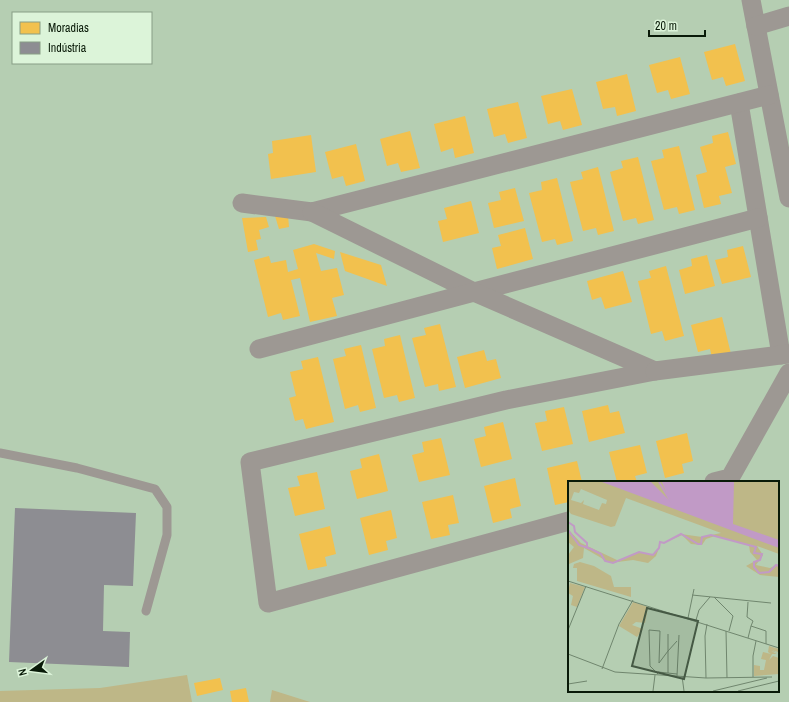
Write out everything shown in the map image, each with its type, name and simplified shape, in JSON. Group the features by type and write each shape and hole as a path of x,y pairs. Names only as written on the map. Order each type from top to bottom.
{"street":[{"path":"751,0 789,198"},
{"path":"756,26 789,16"},
{"path":"312,212 769,95"},
{"path":"568,521 268,603 250,462 506,400 655,371 785,355 758,218 739,103"},
{"path":"242,203 312,212 474,292 655,371"},
{"path":"258,349 758,218"},
{"path":"718,481 730,478 789,373"}],"lane":[{"path":"0,453 77,468 155,489 167,507 167,536 146,611"}],"shaded area":[{"path":"187,675 192,702 0,702 0,691 100,688"},
{"path":"272,690 310,702 270,702"}],"building: Moradias":[{"path":"735,44 745,81 726,86 723,77 712,80 704,52"},
{"path":"680,57 690,94 671,99 668,90 657,93 649,65"},
{"path":"627,74 636,111 617,116 615,107 603,109 596,82"},
{"path":"572,89 582,125 563,130 560,121 548,124 541,96"},
{"path":"518,102 527,138 508,143 505,134 494,137 487,109"},
{"path":"465,116 474,153 455,158 453,148 441,152 434,124"},
{"path":"410,131 420,168 401,172 398,163 387,166 380,139"},
{"path":"728,132 736,164 725,167 732,193 719,196 721,204 704,208 696,175 707,172 700,147 713,143 712,136"},
{"path":"311,135 316,172 271,179 268,154 273,153 272,141"},
{"path":"356,144 365,181 346,186 343,176 332,179 325,152"},
{"path":"679,146 695,210 679,214 677,207 664,210 651,161 664,158 662,150"},
{"path":"638,157 654,220 638,224 636,218 623,221 610,172 623,168 621,161"},
{"path":"598,167 614,231 598,235 596,228 583,231 570,182 583,179 581,172"},
{"path":"557,178 573,241 557,245 555,239 542,242 529,193 542,190 541,182"},
{"path":"515,188 524,221 494,228 488,203 501,200 499,192"},
{"path":"471,201 479,233 443,242 438,221 447,219 444,208"},
{"path":"288,215 289,227 279,229 275,216"},
{"path":"266,217 269,227 259,230 261,239 256,240 258,250 248,252 242,218"},
{"path":"525,228 533,259 497,269 492,248 501,246 498,235"},
{"path":"314,244 335,251 334,259 316,253 321,271 337,268 344,295 332,298 337,316 310,322 300,278 291,280 300,316 283,320 281,313 268,317 254,260 269,256 271,263 286,260 288,272 298,269 293,250"},
{"path":"743,246 751,277 722,284 715,260 728,257 727,250"},
{"path":"340,252 381,265 387,286 345,271"},
{"path":"707,255 715,286 685,294 679,270 692,266 691,259"},
{"path":"666,266 684,336 665,341 662,331 651,334 638,281 651,278 649,271"},
{"path":"623,271 632,302 605,309 601,297 592,300 587,281"},
{"path":"722,317 731,354 712,358 710,349 698,352 691,325"},
{"path":"440,324 456,387 439,391 438,384 425,387 412,338 426,335 424,328"},
{"path":"400,335 415,398 399,402 397,395 384,398 372,349 385,346 384,339"},
{"path":"361,345 376,408 360,412 358,405 345,409 333,359 346,356 344,349"},
{"path":"484,350 487,361 496,359 501,378 465,388 457,357"},
{"path":"318,357 334,422 306,429 303,419 295,421 289,398 296,396 290,372 303,369 301,361"},
{"path":"608,405 610,413 619,411 625,433 589,442 582,411"},
{"path":"564,407 573,444 542,451 535,423 547,421 545,411"},
{"path":"503,422 512,459 481,467 474,439 486,436 484,427"},
{"path":"687,433 693,461 682,464 684,473 665,478 656,441"},
{"path":"441,438 450,475 419,482 412,455 424,452 422,442"},
{"path":"640,445 647,473 635,476 637,481 617,481 609,452"},
{"path":"379,454 388,491 357,499 350,471 362,468 360,459"},
{"path":"577,461 582,481 568,481 568,502 555,505 547,468"},
{"path":"317,472 325,509 295,516 288,488 300,486 297,476"},
{"path":"515,478 521,506 510,509 512,518 493,523 484,486"},
{"path":"453,495 459,523 448,525 450,535 431,539 422,502"},
{"path":"391,510 397,538 386,541 388,550 369,555 360,518"},
{"path":"330,526 336,554 325,557 327,566 308,570 299,534"},
{"path":"220,678 223,690 197,696 194,683"},
{"path":"246,688 249,702 232,702 230,691"}],"building: Indústria":[{"path":"15,508 136,513 133,586 104,585 103,631 130,632 129,667 9,662"}]}
